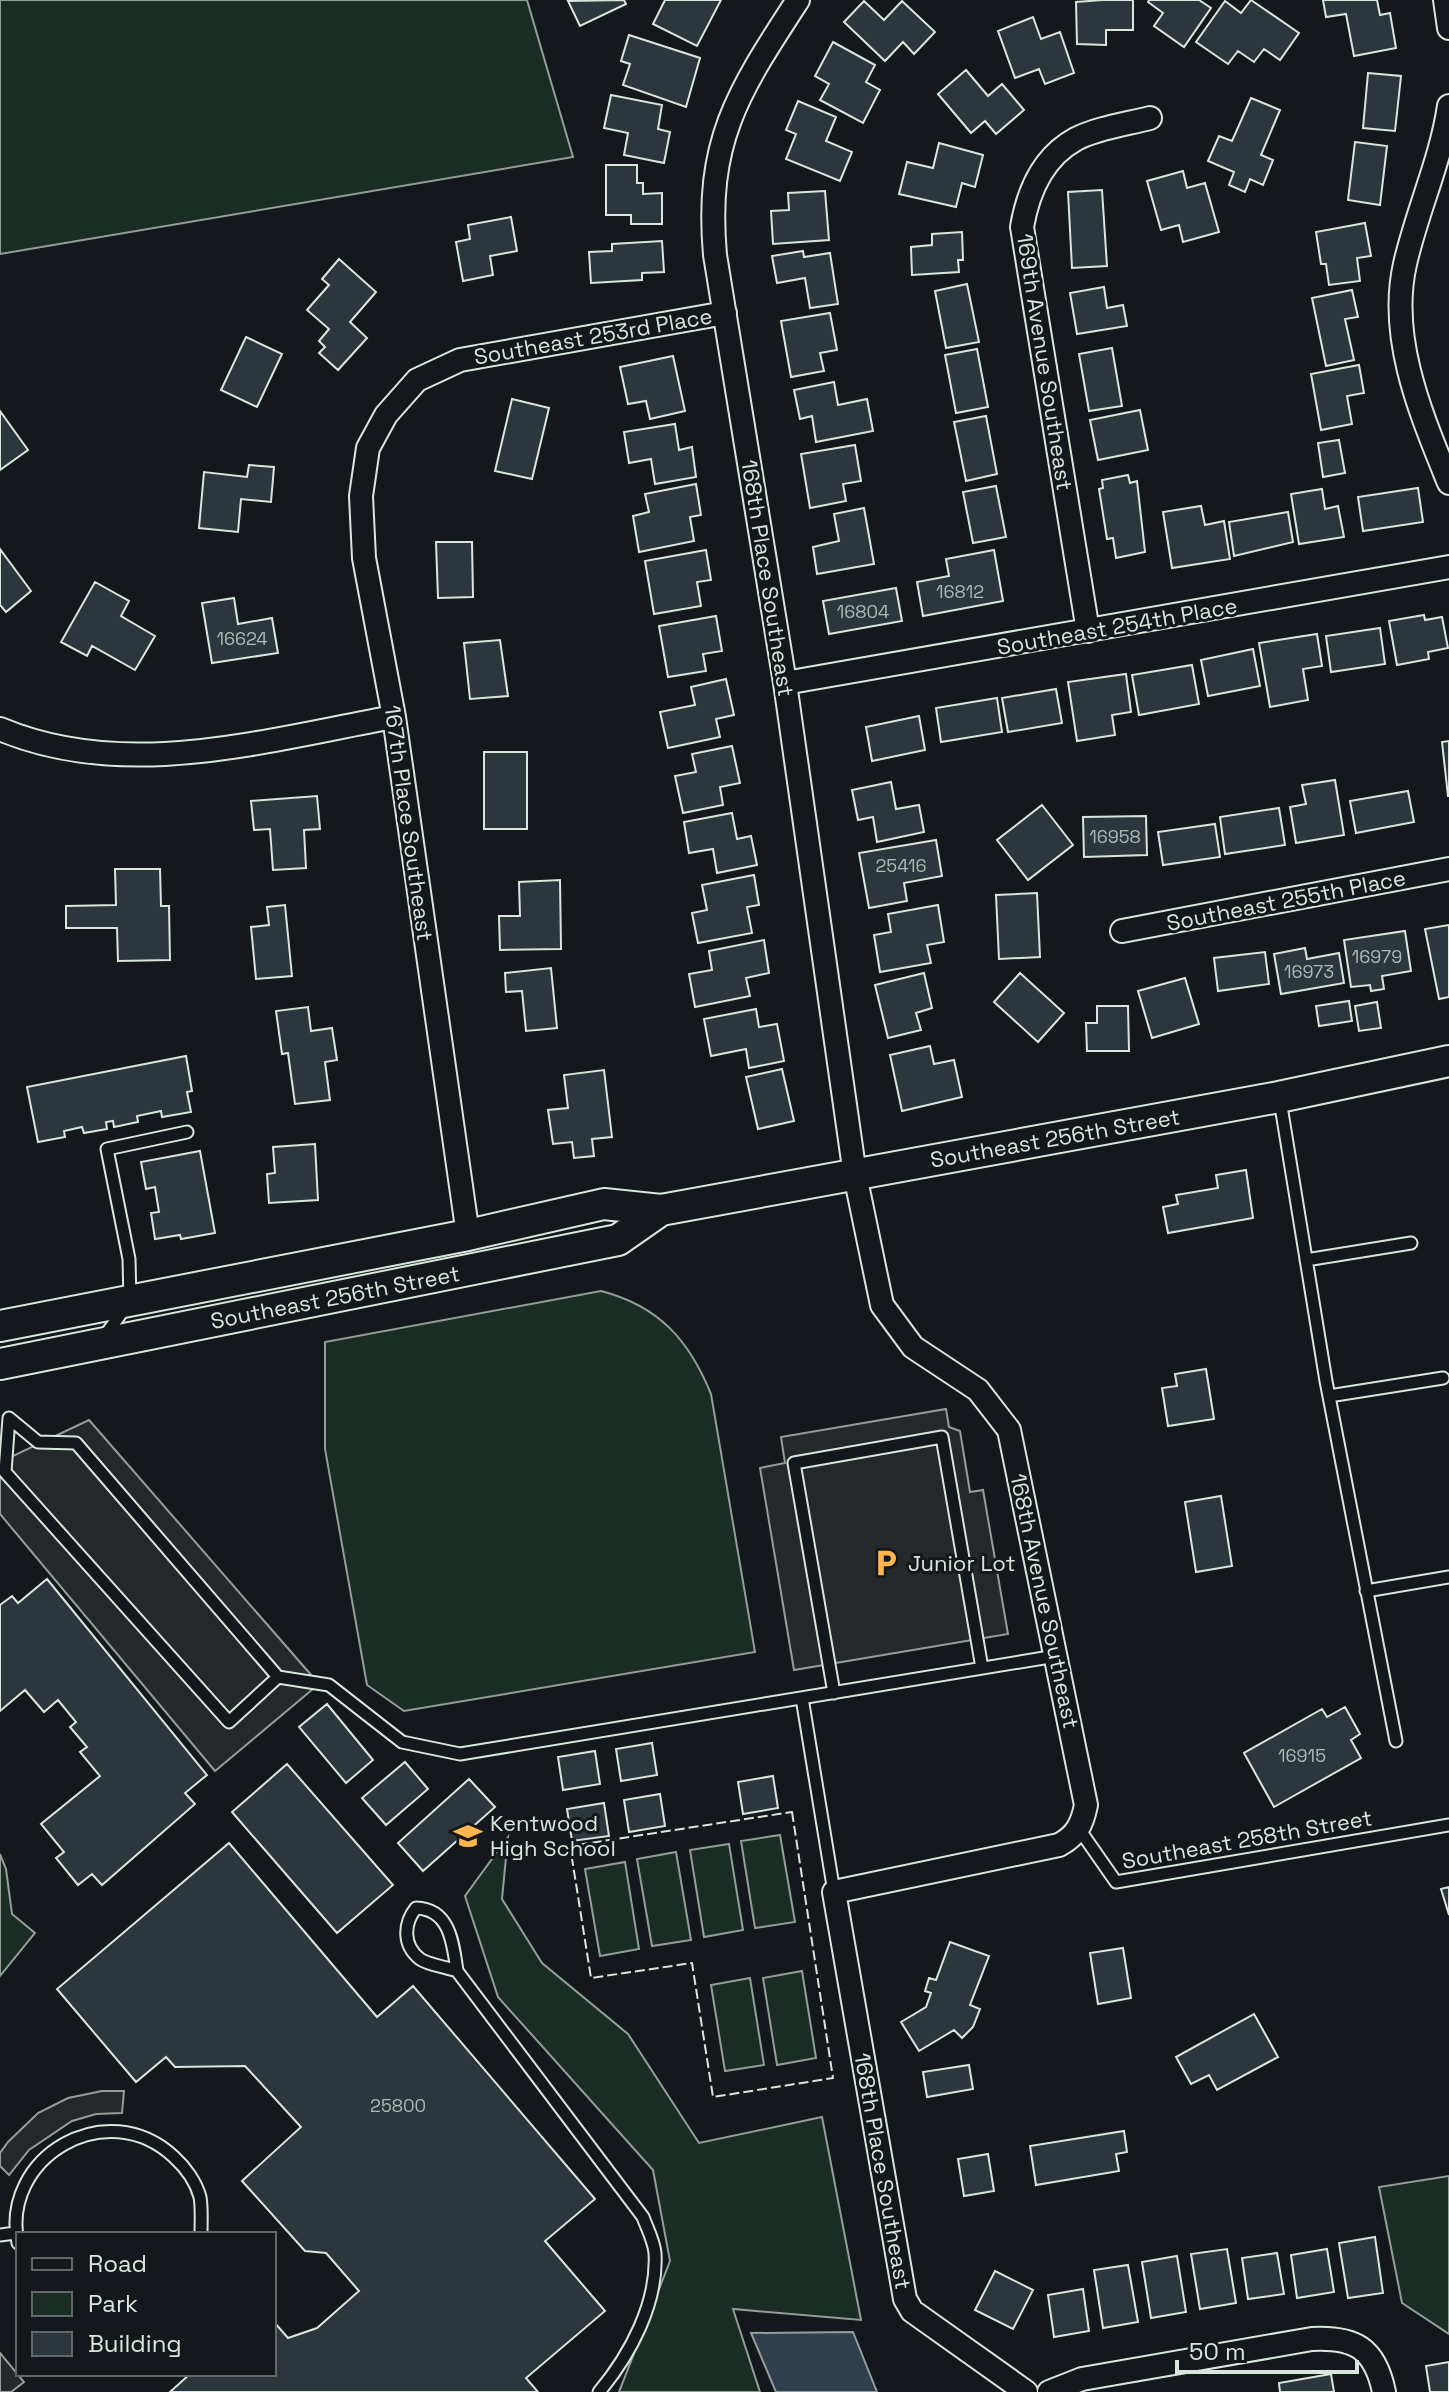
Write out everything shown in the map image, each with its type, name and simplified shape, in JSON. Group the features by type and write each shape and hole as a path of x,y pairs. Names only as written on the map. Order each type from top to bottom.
{"main road":[{"name":"Southeast 256th Street","path":"0,1326 468,1235 604,1204 661,1210 1279,1097 1449,1061"},
{"name":"Southeast 256th Street","path":"0,1364 618,1240 661,1210"}],"street":[{"name":"168th Place Southeast","path":"798,0 747,79 727,125 713,177 711,212 785,683 855,1175"},
{"path":"1445,0 1449,28"},
{"path":"1449,106 1404,267 1401,308 1404,349 1421,416 1449,483"},
{"name":"169th Avenue Southeast","path":"1088,631 1022,227 1027,199 1036,180 1076,139 1150,118"},
{"name":"Southeast 253rd Place","path":"386,415 417,380 460,360 725,313"},
{"name":"167th Place Southeast","path":"386,415 368,448 361,496 364,558 394,717 468,1235"},
{"name":"Southeast 254th Place","path":"785,683 1449,567"},
{"path":"0,729 62,748 137,755 187,753 394,717"},
{"name":"Southeast 255th Place","path":"1122,931 1449,869"},
{"name":"168th Avenue Southeast","path":"855,1175 882,1305 913,1347 978,1390 1009,1430 1086,1805 1079,1829"},
{"path":"834,1892 1059,1845 1071,1839 1079,1829"},
{"name":"168th Place Southeast","path":"834,1892 905,2299 912,2311 1026,2392"},
{"path":"1049,2392 1082,2379 1312,2339 1340,2338 1362,2347 1376,2365 1384,2392"}],"lane":[{"path":"1279,1097 1329,1396 1396,1741"},
{"path":"94,1346 109,1333 130,1301 129,1259 107,1149 187,1132"},
{"path":"1306,1260 1411,1243"},
{"path":"1329,1396 1443,1378"},
{"path":"278,1677 229,1722 5,1472 9,1418 38,1442 76,1443 278,1677 329,1685 402,1742 460,1754 1057,1656"},
{"path":"834,1693 794,1463 942,1437 982,1668"},
{"path":"1366,1591 1449,1577"},
{"path":"802,1698 834,1892"},
{"name":"Southeast 258th Street","path":"1079,1829 1116,1882 1449,1825"},
{"path":"457,1971 420,1959 405,1933 407,1919 416,1908 429,1908 442,1917 452,1939 457,1971 643,2217 655,2251 651,2295 631,2346 599,2392"},
{"path":"17,2232 20,2194 35,2165 60,2143 90,2131 129,2131 160,2143 185,2167 200,2197 201,2232"}],"green space":[{"path":"0,0 527,0 573,157 0,254"},
{"path":"601,1291 640,1306 670,1328 693,1357 711,1394 755,1652 404,1711 367,1685 325,1449 325,1342"},
{"path":"780,1835 795,1922 755,1928 741,1841"},
{"path":"508,1837 502,1899 542,1963 628,2034 699,2143 822,2117 861,2320 733,2309 760,2392 619,2392 670,2261 653,2170 498,1997 465,1896"},
{"path":"729,1844 743,1930 704,1937 690,1850"},
{"path":"676,1852 691,1940 652,1946 637,1859"},
{"path":"0,1854 6,1869 12,1914 35,1933 0,1976"},
{"path":"625,1862 639,1949 600,1956 585,1869"},
{"path":"802,1971 816,2058 777,2065 763,1978"},
{"path":"750,1978 764,2065 725,2071 711,1985"},
{"path":"1449,2176 1449,2334 1402,2303 1379,2187"}],"shaded area":[{"name":"Junior Lot","path":"946,1409 949,1427 960,1431 970,1492 983,1490 1008,1634 794,1670 760,1468 785,1463 781,1437"},
{"path":"89,1420 319,1684 215,1771 0,1514 0,1462"},
{"path":"102,2091 124,2091 122,2113 96,2114 72,2121 29,2150 9,2175 0,2166 0,2153 38,2113 68,2098"},
{"path":"0,2353 24,2382 11,2392 0,2392"}],"water":[{"path":"853,2332 877,2392 776,2392 751,2333"}],"building":[{"path":"624,0 626,4 580,26 568,1"},
{"path":"665,0 721,0 697,46 653,24"},
{"path":"1133,0 1133,30 1106,30 1106,45 1077,44 1076,2"},
{"path":"1149,0 1199,0 1211,8 1184,47 1154,26 1163,13"},
{"path":"1251,0 1299,33 1280,60 1264,49 1254,62 1238,51 1228,64 1196,42 1225,1 1241,13"},
{"path":"1323,0 1377,0 1380,15 1390,13 1396,48 1354,56 1346,14 1326,17"},
{"path":"864,1 884,20 902,1 935,32 914,54 903,42 885,61 844,22"},
{"path":"1033,17 1041,39 1060,32 1074,73 1045,84 1039,69 1015,78 998,31"},
{"path":"629,35 700,58 686,107 623,85 630,64 621,61"},
{"path":"833,42 875,65 866,82 880,90 863,123 820,100 829,84 815,76"},
{"path":"966,70 988,96 1002,84 1024,110 996,134 985,121 971,133 938,94"},
{"path":"1368,73 1401,76 1395,131 1363,128"},
{"path":"611,95 662,105 658,129 670,132 664,163 624,155 628,133 604,128"},
{"path":"1251,98 1280,110 1261,155 1273,160 1263,185 1250,179 1245,192 1229,185 1234,172 1208,161 1219,136 1232,141"},
{"path":"798,101 836,117 826,141 852,152 840,181 786,159 796,134 786,130"},
{"path":"1355,142 1387,146 1380,205 1348,200"},
{"path":"939,143 983,155 975,187 962,183 956,207 899,194 907,162 933,168"},
{"path":"606,165 637,165 637,183 643,183 643,194 662,193 662,224 631,224 631,215 606,215"},
{"path":"1183,171 1187,188 1205,183 1219,232 1183,242 1179,225 1161,230 1147,181"},
{"path":"1102,190 1107,266 1072,268 1068,192"},
{"path":"825,191 829,240 773,244 771,211 789,210 788,193"},
{"path":"511,217 517,251 490,256 493,275 463,281 456,242 470,239 468,225"},
{"path":"1365,223 1371,256 1357,258 1360,281 1329,285 1326,264 1321,264 1316,232"},
{"path":"962,232 963,260 958,260 959,272 912,275 911,247 932,245 932,234"},
{"path":"662,241 664,272 642,273 642,280 591,283 589,252 612,251 612,244"},
{"path":"803,251 804,257 830,253 838,304 810,308 805,278 777,283 772,256"},
{"path":"339,259 376,292 350,322 367,338 338,370 319,353 325,347 319,341 329,329 307,310 329,285 322,279"},
{"path":"967,284 979,342 946,348 935,291"},
{"path":"1104,287 1107,308 1123,305 1127,326 1077,334 1070,293"},
{"path":"1352,290 1358,317 1345,319 1354,360 1326,366 1312,298"},
{"path":"830,313 837,350 820,353 824,371 791,377 781,321"},
{"path":"246,337 282,354 257,407 221,390"},
{"path":"1112,348 1122,406 1089,411 1079,354"},
{"path":"977,349 988,407 956,413 945,355"},
{"path":"673,356 685,411 650,419 646,401 628,404 620,367"},
{"path":"1359,365 1364,393 1347,396 1352,424 1321,430 1311,374"},
{"path":"834,382 838,405 867,399 873,431 816,442 812,416 800,419 794,390"},
{"path":"512,399 549,408 532,479 495,471"},
{"path":"1140,410 1148,450 1098,460 1090,420"},
{"path":"0,411 28,450 0,470"},
{"path":"986,416 997,474 966,481 954,422"},
{"path":"675,424 679,450 692,447 696,477 655,484 651,459 629,463 624,432"},
{"path":"1339,440 1345,473 1323,477 1318,443"},
{"path":"855,445 861,481 843,484 846,501 810,508 801,454"},
{"path":"249,465 274,467 271,502 241,499 238,532 199,528 204,472 247,477"},
{"path":"1128,475 1130,483 1137,481 1145,552 1116,558 1113,538 1107,539 1099,489 1103,488 1102,480"},
{"path":"696,484 701,515 690,517 694,541 639,552 633,516 649,512 645,494"},
{"path":"996,486 1006,537 973,543 963,492"},
{"path":"1418,488 1423,522 1363,531 1358,497"},
{"path":"1322,489 1325,509 1338,506 1344,537 1299,544 1291,494"},
{"path":"1201,506 1205,525 1224,521 1230,559 1172,568 1163,512"},
{"path":"864,508 874,564 817,574 813,547 839,541 834,514"},
{"path":"1288,512 1293,542 1234,556 1229,522"},
{"path":"436,542 472,542 473,597 438,598"},
{"path":"0,549 31,591 6,612 0,605"},
{"path":"706,550 711,580 697,582 701,606 654,614 645,561"},
{"path":"994,550 1003,601 923,616 917,582 949,576 946,559"},
{"path":"95,582 129,601 121,616 155,636 135,670 92,646 87,656 61,642"},
{"path":"896,588 902,621 829,634 823,601"},
{"path":"234,598 238,624 272,618 278,653 212,663 202,603"},
{"path":"1424,615 1425,620 1442,617 1448,648 1428,652 1429,659 1397,665 1389,621"},
{"path":"716,616 722,651 703,654 706,671 668,677 659,626"},
{"path":"1380,628 1385,664 1331,672 1326,636"},
{"path":"1317,634 1322,666 1303,669 1308,700 1270,707 1259,643"},
{"path":"500,640 508,696 470,699 464,643"},
{"path":"1253,649 1260,686 1208,696 1201,660"},
{"path":"1192,665 1199,704 1139,715 1132,675"},
{"path":"1126,674 1131,712 1112,715 1115,735 1077,741 1068,682"},
{"path":"726,679 734,715 716,719 720,737 668,748 660,712 695,705 691,687"},
{"path":"1056,689 1062,723 1008,732 1002,698"},
{"path":"997,698 1002,732 941,742 936,708"},
{"path":"919,716 925,750 872,761 866,727"},
{"path":"1449,741 1449,796 1448,796 1442,742"},
{"path":"732,746 740,783 720,787 723,805 683,813 675,776 696,772 692,754"},
{"path":"484,752 527,752 527,829 484,829"},
{"path":"1335,780 1344,835 1296,843 1290,807 1306,804 1302,785"},
{"path":"891,782 896,809 919,805 924,832 877,842 873,817 858,820 852,790"},
{"path":"1408,791 1414,822 1356,833 1350,801"},
{"path":"317,796 320,829 304,830 306,868 273,870 270,829 254,830 251,801"},
{"path":"1042,805 1073,845 1028,880 997,840"},
{"path":"1279,808 1285,845 1225,854 1220,817"},
{"path":"732,813 737,839 751,836 757,865 717,873 713,849 689,853 684,822"},
{"path":"1146,816 1147,855 1084,857 1083,817"},
{"path":"1215,824 1220,857 1163,865 1158,832"},
{"path":"936,840 942,876 904,883 907,901 869,908 859,853"},
{"path":"115,869 160,869 161,906 169,906 170,960 118,961 117,928 66,928 66,906 116,905"},
{"path":"754,875 759,905 747,907 752,933 698,943 692,913 707,910 702,885"},
{"path":"560,880 561,949 500,950 499,916 520,916 519,882"},
{"path":"1037,893 1040,957 999,959 996,895"},
{"path":"285,905 292,976 256,979 251,927 269,925 267,907"},
{"path":"938,905 944,942 927,945 931,963 880,972 874,935 891,932 888,914"},
{"path":"1449,925 1449,997 1439,999 1425,929"},
{"path":"1405,931 1411,971 1382,976 1384,989 1371,991 1370,985 1351,987 1344,940"},
{"path":"764,940 769,973 746,978 750,996 695,1007 689,974 712,970 709,951"},
{"path":"1305,948 1307,959 1339,953 1344,983 1281,994 1274,954"},
{"path":"1265,952 1269,984 1218,991 1214,958"},
{"path":"551,968 557,1028 526,1031 522,991 506,992 505,973"},
{"path":"924,973 932,1008 916,1013 921,1030 888,1038 875,985"},
{"path":"1020,973 1064,1013 1038,1042 994,1002"},
{"path":"1185,978 1199,1024 1152,1038 1138,991"},
{"path":"1349,1001 1352,1021 1319,1026 1316,1006"},
{"path":"1377,1002 1381,1028 1359,1031 1355,1006"},
{"path":"1097,1006 1128,1006 1129,1051 1087,1051 1086,1023 1097,1023"},
{"path":"308,1007 311,1031 332,1028 337,1060 325,1062 330,1100 295,1104 288,1053 282,1054 276,1011"},
{"path":"756,1009 759,1027 777,1024 784,1061 749,1068 746,1049 711,1056 704,1019"},
{"path":"930,1046 934,1064 954,1060 962,1097 902,1111 890,1055"},
{"path":"186,1056 192,1091 187,1092 191,1112 162,1117 161,1111 137,1116 138,1122 114,1127 113,1121 106,1122 107,1129 84,1133 82,1127 64,1131 65,1137 38,1142 27,1087"},
{"path":"782,1069 794,1121 758,1129 746,1077"},
{"path":"604,1070 612,1137 592,1139 594,1156 574,1158 572,1142 553,1144 548,1110 568,1108 564,1075"},
{"path":"315,1144 318,1200 269,1203 267,1174 275,1173 273,1147"},
{"path":"200,1151 215,1233 181,1239 180,1235 155,1239 151,1213 159,1212 155,1187 146,1189 141,1162"},
{"path":"1246,1170 1253,1218 1168,1233 1163,1207 1178,1204 1176,1195 1218,1188 1216,1175"},
{"path":"1206,1369 1214,1419 1168,1426 1162,1388 1177,1386 1175,1374"},
{"path":"1221,1496 1232,1566 1196,1572 1185,1502"},
{"path":"47,1579 207,1775 185,1793 195,1804 102,1885 92,1874 78,1885 56,1858 64,1852 41,1824 100,1776 80,1752 87,1747 70,1727 76,1722 58,1700 44,1712 25,1690 0,1711 0,1605 12,1596 18,1603"},
{"path":"327,1704 373,1760 346,1783 299,1727"},
{"path":"1345,1707 1360,1734 1351,1740 1361,1758 1274,1807 1244,1753 1322,1709 1327,1717"},
{"path":"652,1743 657,1775 621,1781 616,1749"},
{"path":"595,1751 600,1784 563,1790 558,1757"},
{"path":"405,1762 428,1789 386,1825 362,1798"},
{"path":"287,1764 393,1885 337,1933 232,1812"},
{"path":"773,1776 778,1808 743,1814 738,1782"},
{"path":"469,1779 495,1807 423,1871 398,1843"},
{"path":"660,1794 665,1826 629,1832 624,1800"},
{"path":"604,1803 609,1836 572,1841 567,1809"},
{"path":"229,1843 377,2017 413,1986 595,2199 545,2241 605,2311 526,2378 538,2392 170,2392 188,2376 276,2376 276,2324 288,2338 317,2328 359,2291 326,2253 305,2251 242,2181 301,2127 245,2066 175,2067 166,2057 136,2082 57,1989"},
{"path":"1449,1887 1449,1915 1441,1889"},
{"path":"950,1942 989,1956 970,2005 980,2009 973,2027 962,2038 954,2030 919,2051 901,2022 926,2007 931,1993 925,1991 929,1978 936,1980"},
{"path":"1123,1948 1131,1998 1098,2004 1090,1953"},
{"path":"1254,2014 1278,2057 1217,2090 1209,2075 1191,2084 1176,2057"},
{"path":"969,2065 973,2089 927,2097 923,2072"},
{"path":"1124,2131 1127,2152 1116,2154 1119,2171 1036,2185 1030,2146"},
{"path":"988,2154 994,2191 964,2196 958,2159"},
{"path":"1375,2237 1383,2293 1348,2298 1339,2243"},
{"path":"1227,2249 1236,2303 1200,2309 1191,2254"},
{"path":"1327,2249 1334,2292 1297,2298 1291,2255"},
{"path":"1277,2253 1284,2294 1248,2299 1242,2258"},
{"path":"1177,2256 1186,2312 1151,2318 1142,2262"},
{"path":"1128,2265 1138,2322 1103,2328 1094,2270"},
{"path":"995,2271 1033,2290 1013,2329 975,2310"},
{"path":"1083,2289 1089,2331 1054,2337 1048,2295"},
{"path":"1449,2362 1449,2392 1430,2392 1426,2366"},
{"path":"1331,2374 1334,2392 1280,2392 1279,2383"}],"fence":[{"path":"792,1812 833,2078 713,2097 692,1963 591,1978 570,1846 792,1812"}],"place":[{"name":"Junior Lot","path":"886,1563"},
{"name":"Kentwood High School","path":"468,1836"}]}
